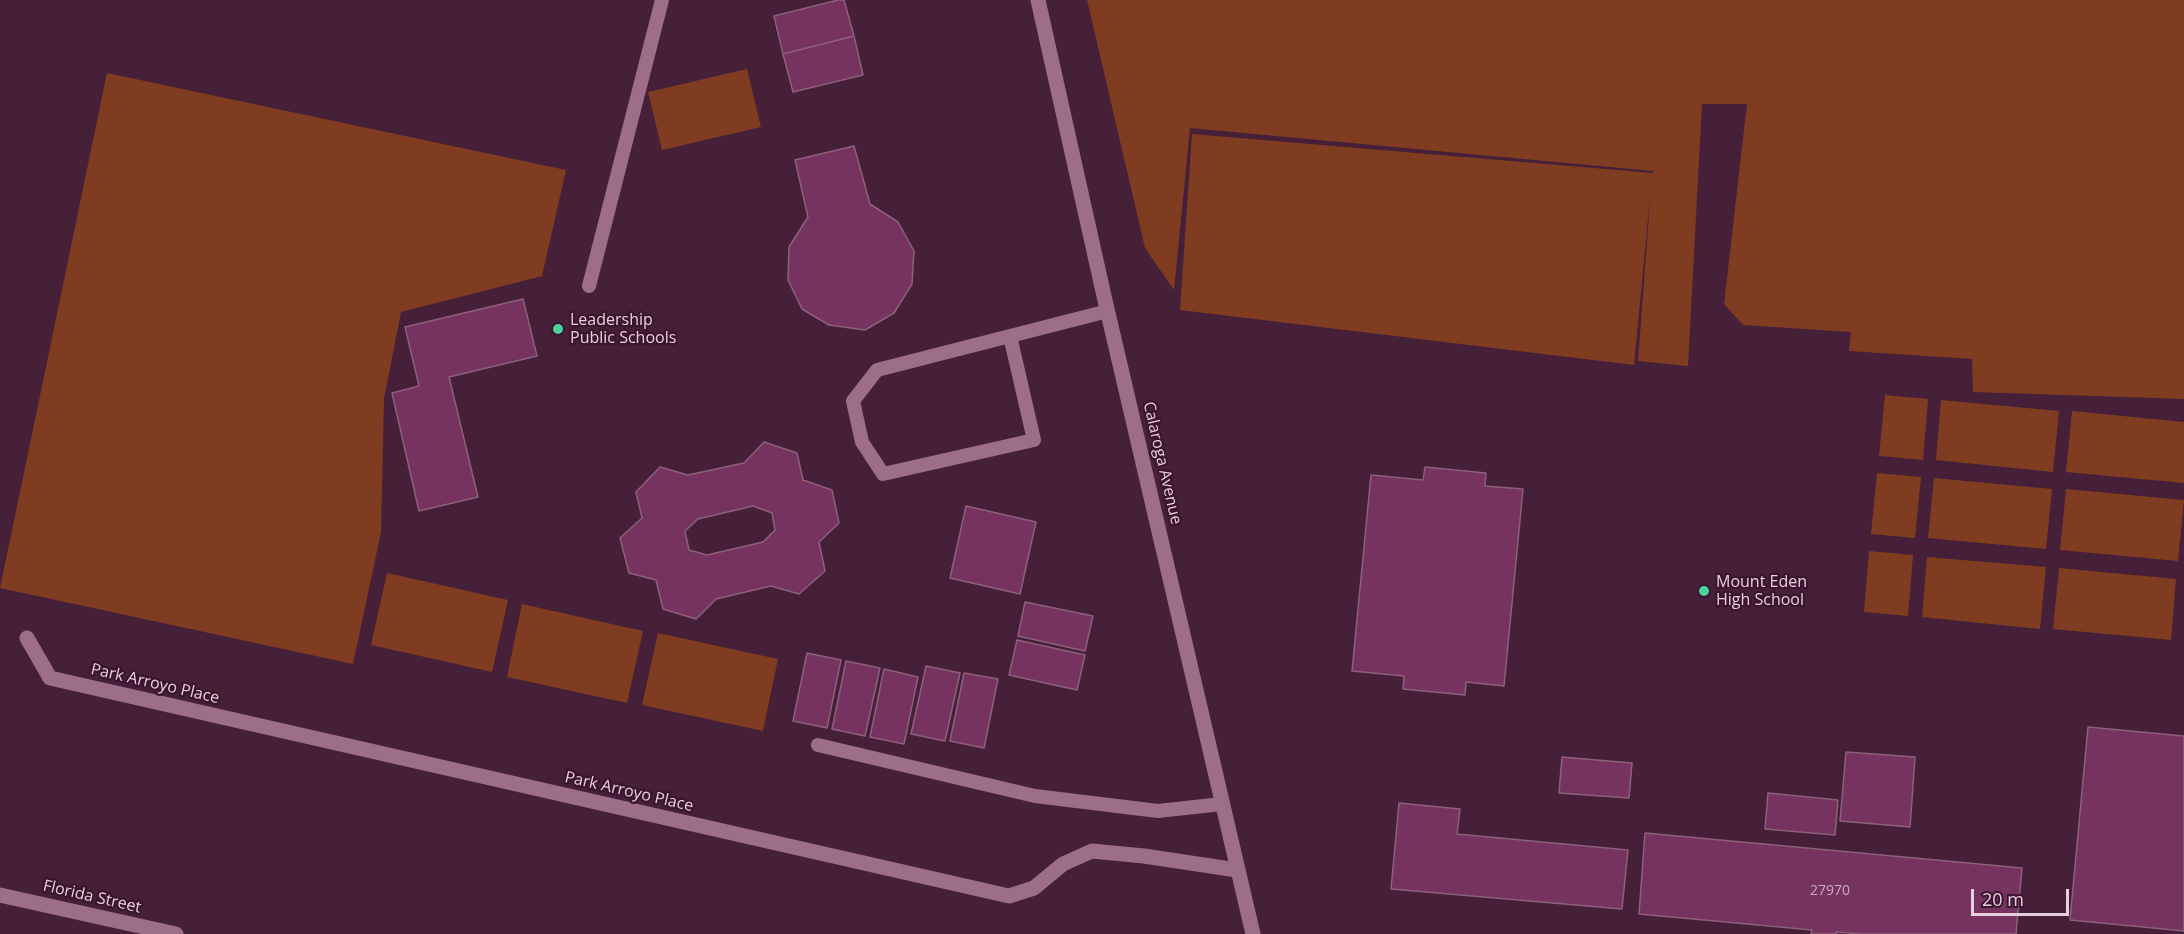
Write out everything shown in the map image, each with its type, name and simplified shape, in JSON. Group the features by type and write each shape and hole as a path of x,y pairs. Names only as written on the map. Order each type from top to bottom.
{"street":[{"name":"Calaroga Avenue","path":"1038,0 1253,934"},
{"name":"Park Arroyo Place","path":"27,638 50,678 1009,896 1034,888 1063,864 1092,851 1237,870"},
{"name":"Florida Street","path":"0,895 176,934"}],"lane":[{"path":"589,286 662,0"},
{"path":"1010,336 1034,441 883,474 862,442 853,401 877,370 1010,336 1108,311"},
{"path":"818,745 1035,796 1158,811 1222,804"}],"shaded area":[{"path":"1087,0 2184,0 2184,399 1973,392 1972,359 1849,351 1851,332 1743,325 1724,304 1747,104 1702,104 1688,366 1638,361 1651,188 1634,365 1180,310 1192,134 1653,173 1653,171 1190,128 1174,290 1145,248"},
{"path":"747,69 761,127 662,150 648,92"},
{"path":"107,73 566,170 542,276 401,312 384,399 381,532 353,664 0,588"},
{"path":"1885,395 1928,399 1923,460 1879,456"},
{"path":"1941,400 2059,411 2053,472 1936,460"},
{"path":"2072,411 2184,422 2184,483 2066,472"},
{"path":"1877,473 1921,477 1915,538 1871,534"},
{"path":"1934,478 2052,489 2046,549 1928,538"},
{"path":"2066,489 2184,500 2178,561 2060,550"},
{"path":"1869,551 1913,555 1908,616 1864,612"},
{"path":"1927,557 2046,567 2040,629 1922,617"},
{"path":"2059,568 2176,579 2171,640 2053,629"},
{"path":"387,573 508,600 492,672 371,645"},
{"path":"522,604 643,631 627,703 507,677"},
{"path":"658,633 778,659 763,731 642,705"}],"building":[{"path":"844,0 854,36 783,54 774,16"},
{"path":"854,36 863,75 793,92 783,54"},
{"path":"854,146 870,204 898,222 914,251 912,284 894,313 865,330 829,325 802,309 788,280 789,247 808,217 795,160"},
{"path":"523,299 537,356 449,377 478,497 419,511 392,393 419,386 405,327"},
{"path":"764,442 797,453 803,480 832,490 839,523 819,542 825,571 799,594 771,586 716,599 696,619 663,609 656,580 629,573 620,538 642,518 636,492 660,467 688,475 744,463","holes":["753,506 772,513 775,530 763,542 707,555 689,550 685,531 698,519"]},
{"path":"1425,467 1486,473 1485,486 1523,489 1504,686 1466,682 1465,695 1403,689 1404,676 1352,671 1371,475 1423,480"},
{"path":"966,506 1036,522 1020,594 950,578"},
{"path":"1025,602 1093,616 1085,651 1018,636"},
{"path":"1017,640 1085,655 1077,690 1009,675"},
{"path":"807,653 841,660 827,728 793,721"},
{"path":"846,661 880,668 865,736 832,729"},
{"path":"926,666 960,673 945,741 911,734"},
{"path":"884,669 918,677 904,744 870,737"},
{"path":"964,673 998,679 984,748 950,741"},
{"path":"2088,727 2184,736 2184,931 2070,920"},
{"path":"1846,752 1915,757 1910,827 1840,821"},
{"path":"1562,757 1632,763 1629,798 1559,793"},
{"path":"1768,793 1838,800 1835,835 1765,829"},
{"path":"1399,803 1460,809 1457,834 1628,850 1622,909 1391,889"},
{"path":"1645,833 2022,868 2016,934 1836,932 1836,934 1811,934 1812,930 1639,914"}],"place":[{"name":"Leadership Public Schools","path":"558,329"},
{"name":"Mount Eden High School","path":"1704,591"}]}
